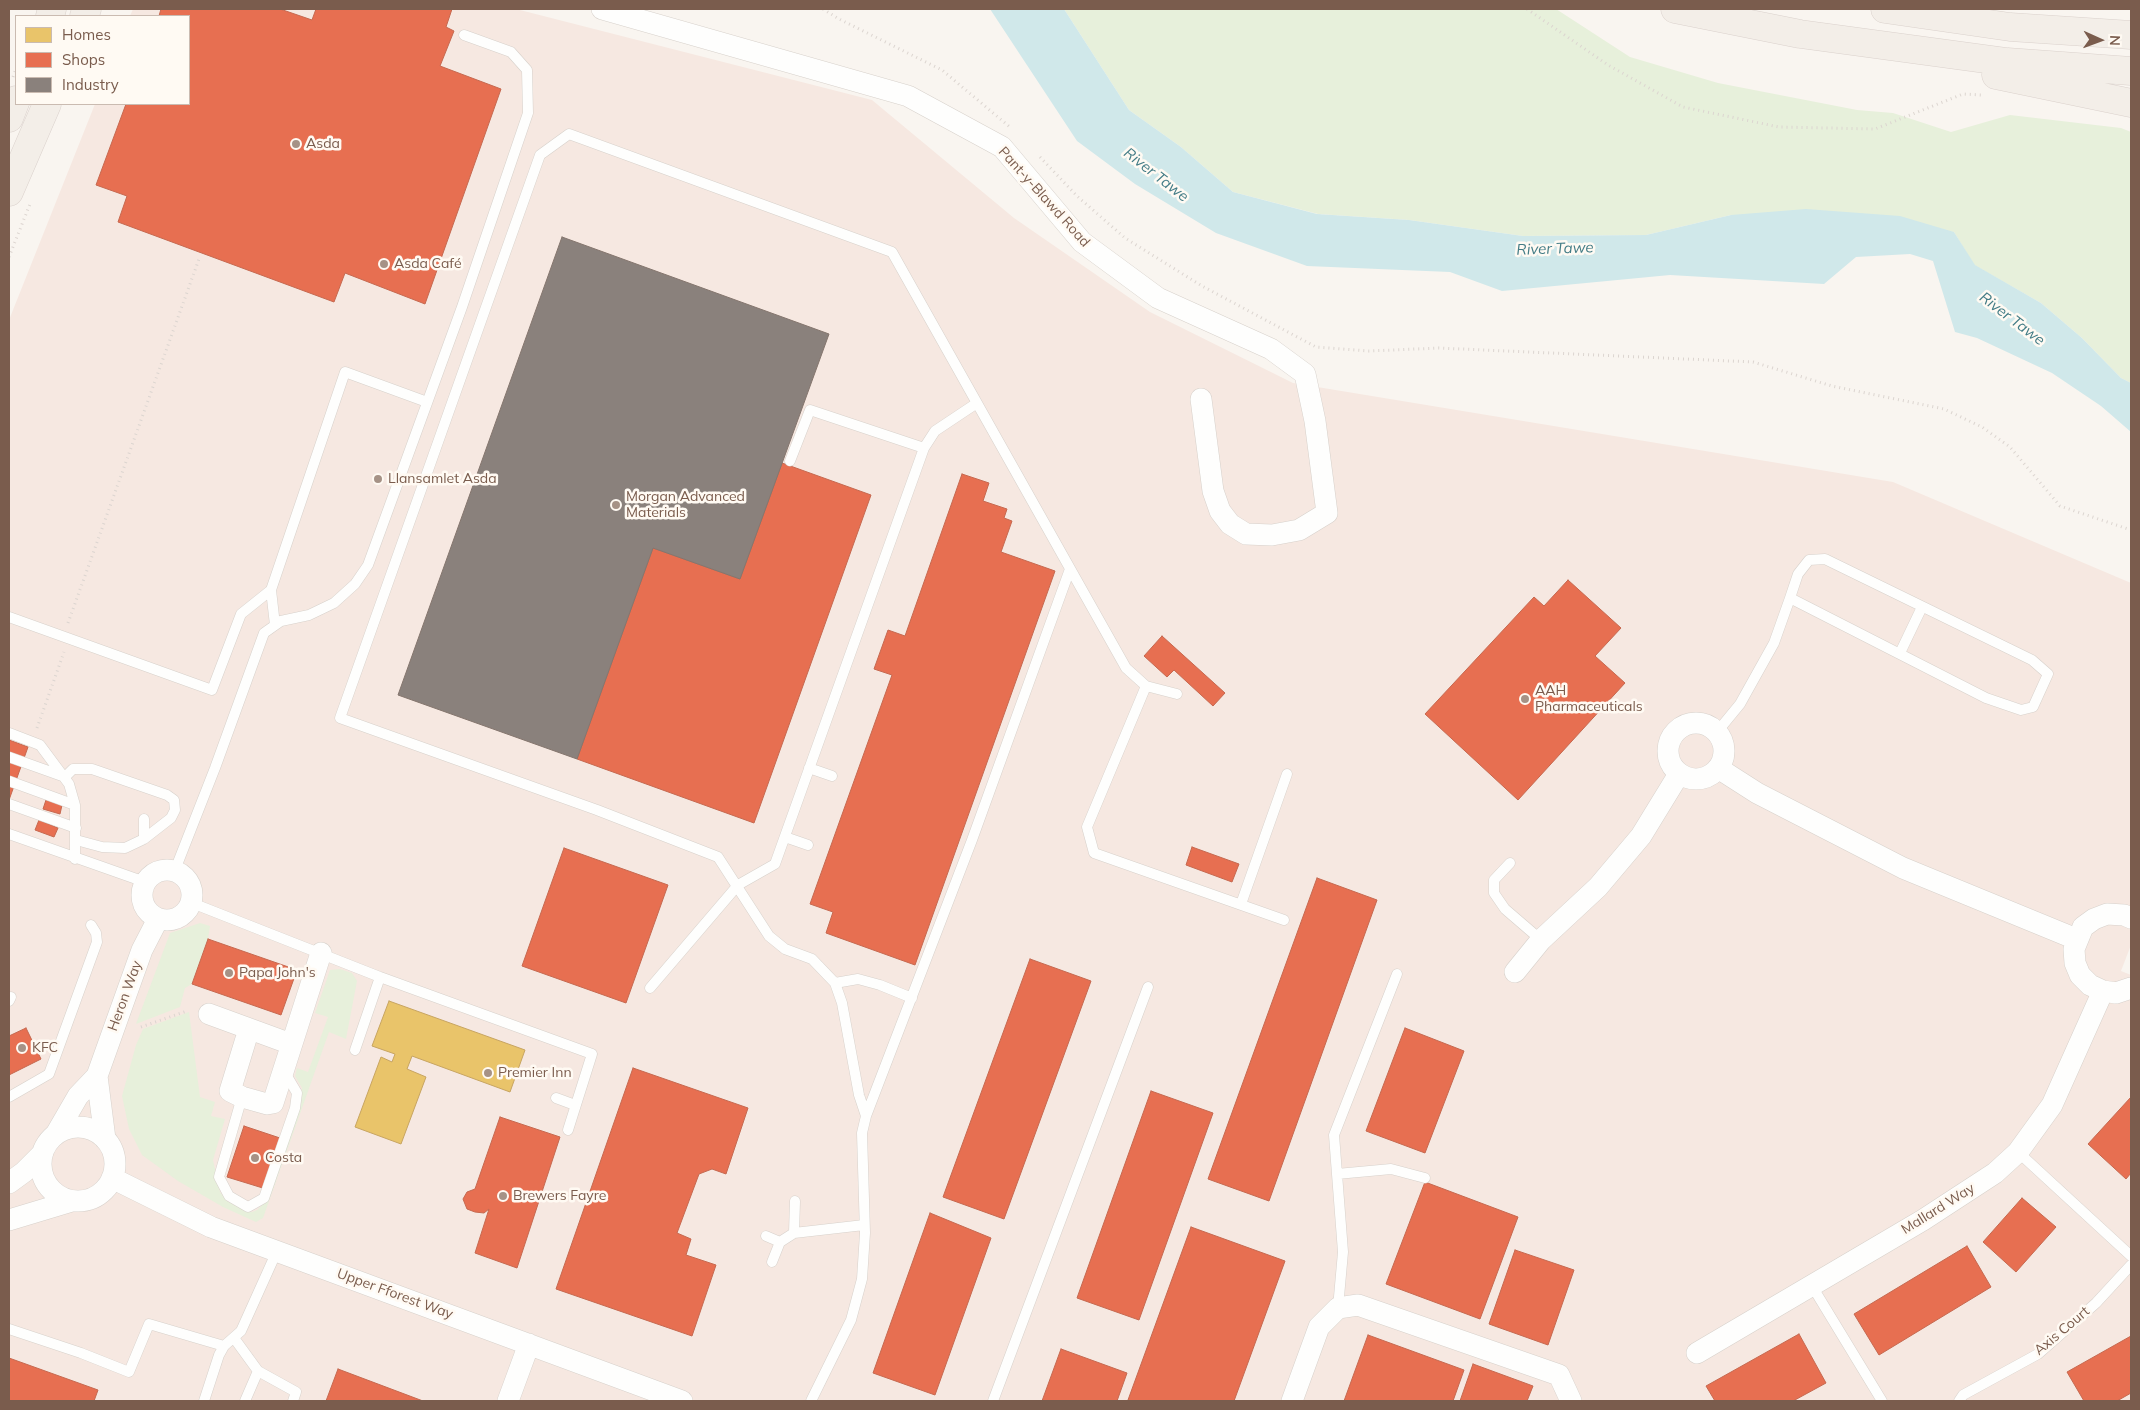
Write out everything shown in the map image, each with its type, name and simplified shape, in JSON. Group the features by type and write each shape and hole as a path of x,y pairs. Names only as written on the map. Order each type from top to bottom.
{"main road":[{"path":"1675,9 2131,104"},
{"path":"1885,9 2010,27 2131,35"},
{"path":"1800,34 2007,62 2131,71"},
{"path":"9,118 15,103"},
{"path":"9,192 47,105"}],"street":[{"name":"Pant-y-Blawd Road","path":"602,9 908,96 1002,147 1082,242 1158,298 1271,349 1304,374 1315,421 1327,513 1299,530 1272,535 1246,534 1230,524 1220,512 1213,490 1201,399"},
{"path":"1701,722 1718,732 1724,750 1718,768 1710,775 1700,779 1689,779 1679,774 1668,759 1667,749 1674,731 1682,725 1701,722"},
{"path":"1718,768 1757,793 1903,868 2076,939"},
{"path":"1515,972 1541,940 1598,887 1642,836 1679,774"},
{"path":"175,870 188,879 192,887 192,903 188,910 174,920 158,919 145,907 142,899 145,882 158,871 175,870"},
{"path":"2129,910 2094,918 2083,927 2076,939 2075,963 2080,975 2090,985 2103,992 2116,993 2131,988"},
{"name":"Heron Way","path":"56,1134 78,1096 97,1076 142,950 158,919"},
{"path":"249,1029 230,1091 242,1098 266,1104 273,1103 321,953"},
{"name":"Mallard Way","path":"1697,1353 1923,1220 1995,1173 2018,1152 2052,1105 2103,992"},
{"path":"209,1014 291,1044"},
{"name":"Heron Way","path":"97,1076 105,1138"},
{"path":"9,1220 72,1201 85,1201 96,1196 106,1188 112,1178 114,1157 105,1138 91,1130 76,1127 56,1134 47,1143 42,1154 40,1166 50,1189 60,1197 72,1201"},
{"path":"9,1183 24,1172 42,1154"},
{"name":"Upper Fforest Way","path":"112,1178 211,1227 682,1401"},
{"path":"1292,1401 1319,1327 1338,1308 1358,1305 1559,1375 1571,1401"},
{"path":"508,1401 529,1344"}],"lane":[{"path":"175,870 215,768 264,633 281,621 309,615 334,603 355,584 368,565 528,113 528,70 511,52 464,36"},
{"path":"866,1116 859,1095 842,1002 835,983 812,959 785,949 769,936 753,914 738,885 718,857 587,807 340,718 540,155 569,134 892,252 1126,668 1146,686 1177,694"},
{"path":"275,625 271,590 345,372 427,402"},
{"path":"650,988 738,885 776,864 924,448 935,431 977,403"},
{"path":"790,461 810,410 924,448"},
{"path":"1718,732 1740,704 1774,643 1798,574 1809,560 1825,559 2032,660 2048,674 2033,707 2020,710 1986,698 1790,598"},
{"path":"810,1401 851,1320 862,1280 864,1225 862,1133 866,1116 912,998 1070,569"},
{"path":"9,617 212,690 241,614 271,590"},
{"path":"1900,653 1922,606"},
{"path":"1146,686 1087,827 1094,853 1284,920"},
{"path":"9,733 40,745 69,784 78,809 76,858"},
{"path":"9,756 64,777"},
{"path":"809,768 832,776"},
{"path":"64,777 73,770 92,769 167,795 174,800 176,810 171,818 144,839 125,848 102,847 76,840"},
{"path":"1241,904 1286,774"},
{"path":"9,781 78,809"},
{"path":"9,804 76,828"},
{"path":"144,819 144,839"},
{"path":"9,834 145,882"},
{"path":"785,838 808,845"},
{"path":"1510,863 1494,880 1494,893 1505,910 1541,940"},
{"path":"192,903 380,977 592,1054 568,1130"},
{"path":"9,1097 50,1074 97,942 96,933 91,925"},
{"path":"1338,1308 1343,1252 1334,1136 1397,974"},
{"path":"355,1050 380,977"},
{"path":"835,983 858,979 880,985 912,998"},
{"path":"993,1401 1148,987"},
{"path":"242,1098 218,1177 229,1196 248,1207 264,1198 295,1108 297,1093 284,1070"},
{"path":"556,1098 576,1105"},
{"path":"2018,1152 2131,1256"},
{"path":"1337,1174 1391,1169 1425,1178"},
{"path":"794,1233 795,1200"},
{"path":"772,1262 780,1242 794,1233 864,1225"},
{"path":"766,1236 780,1242"},
{"path":"204,1401 219,1355 224,1346 241,1332 277,1251"},
{"name":"Axis Court","path":"1959,1401 1963,1395 2038,1354 2096,1302 2131,1265"},
{"path":"1812,1286 1882,1401"},
{"path":"9,1329 81,1353 129,1372 149,1324 224,1346"},
{"path":"234,1338 258,1371 296,1392 292,1401"},
{"path":"245,1401 258,1371"}],"path":[{"path":"823,9 839,20 942,70 1013,129"},
{"path":"1527,9 1608,65 1684,107 1779,128 1875,129 1963,94 1990,95"},
{"path":"1039,156 1078,196 1125,238 1202,286 1316,347 1369,351 1439,348 1753,362 1832,386 1944,409 1982,427 2010,447 2060,506 2131,530"},
{"path":"40,745 37,727 64,654 67,626 199,259"},
{"path":"141,1027 187,1011"}],"shaded area":[{"path":"133,9 516,9 872,100 1014,218 1150,312 1293,383 1893,482 2131,583 2131,945 2121,971 2131,975 2131,1401 9,1401 9,320 95,105 190,105 190,15 130,15"}],"green space":[{"path":"1064,9 1556,9 1630,57 1718,83 1857,110 1893,113 1951,132 2010,115 2121,128 2131,132 2131,383 2121,378 2082,338 2041,303 1974,265 1954,232 1731,215 1646,235 1523,236 1409,220 1318,214 1233,192 1181,147 1129,110"},
{"path":"200,923 210,926 208,939 192,984 185,988 180,1007 136,1024 170,933"},
{"path":"340,969 352,973 357,981 346,1039 329,1032 263,1218 256,1222 223,1207 178,1181 142,1155 129,1129 122,1096 136,1045 143,1029 189,1012 200,1097 215,1102 211,1116 225,1119 213,1160 220,1192 227,1201 242,1209 252,1212 257,1210 263,1204 297,1108 302,1088 295,1076 297,1068 308,1072 328,1017 315,1013 330,970"}],"water":[{"name":"River Tawe","path":"990,9 1064,9 1129,110 1181,147 1233,192 1317,214 1409,220 1523,236 1646,235 1731,215 1806,209 1900,216 1954,232 1975,265 2041,303 2082,338 2121,378 2131,383 2131,432 2101,406 2052,373 1977,338 1955,332 1933,261 1910,254 1856,257 1824,284 1670,275 1502,291 1450,272 1307,266 1216,233 1135,184 1077,141"}],"building: Homes":[{"name":"Premier Inn","path":"389,1001 525,1050 510,1092 412,1056 407,1069 426,1077 401,1144 355,1127 381,1057 392,1062 395,1054 372,1046"}],"building: Shops":[{"name":"Asda","path":"161,9 280,9 312,20 316,9 452,9 446,27 454,31 440,66 501,89 425,304 345,273 334,302 118,222 127,196 96,185 126,105 190,105 190,15 159,15"},
{"path":"782,463 871,495 754,823 577,759 653,548 740,579"},
{"path":"962,474 989,483 983,501 1007,509 1004,518 1012,521 1001,552 1055,571 915,965 826,933 833,912 810,904 892,675 874,669 888,630 905,636"},
{"name":"AAH Pharmaceuticals","path":"1568,580 1621,628 1595,656 1625,683 1518,800 1425,714 1534,597 1544,606"},
{"path":"1162,636 1225,693 1213,706 1174,670 1167,677 1144,656"},
{"path":"9,740 28,747 9,800"},
{"path":"46,800 62,805 60,814 43,809"},
{"path":"39,820 58,828 54,837 35,830"},
{"path":"1192,847 1239,864 1232,882 1186,865"},
{"path":"564,848 668,885 626,1003 522,966"},
{"path":"1317,878 1377,900 1269,1201 1208,1179"},
{"path":"208,939 297,970 281,1015 192,984"},
{"path":"1030,959 1091,981 1004,1219 943,1197"},
{"name":"KFC","path":"26,1028 41,1059 9,1075 9,1036"},
{"path":"1405,1028 1464,1051 1425,1153 1366,1131"},
{"path":"633,1068 748,1108 726,1174 712,1169 699,1174 677,1233 691,1239 686,1255 716,1265 692,1336 556,1289"},
{"path":"1151,1091 1213,1113 1139,1320 1077,1298"},
{"path":"2131,1097 2131,1173 2126,1179 2088,1144"},
{"name":"Brewers Fayre","path":"500,1117 560,1137 517,1268 475,1253 489,1209 484,1213 467,1209 463,1199 467,1192 475,1189"},
{"name":"Costa","path":"244,1126 283,1139 266,1189 227,1177"},
{"path":"1425,1182 1518,1217 1480,1319 1386,1284"},
{"path":"2022,1198 2056,1227 2016,1272 1983,1242"},
{"path":"930,1213 991,1238 935,1395 873,1373"},
{"path":"1191,1227 1285,1261 1234,1401 1128,1400"},
{"path":"1967,1246 1991,1287 1879,1355 1854,1314"},
{"path":"1515,1250 1574,1270 1548,1345 1489,1324"},
{"path":"1799,1334 1826,1383 1793,1401 1715,1401 1706,1386"},
{"path":"1368,1335 1464,1370 1453,1401 1344,1401"},
{"path":"2131,1336 2131,1393 2117,1401 2084,1401 2067,1372"},
{"path":"1061,1349 1127,1373 1117,1401 1042,1401"},
{"path":"9,1358 98,1390 94,1401 9,1401"},
{"path":"1473,1364 1533,1386 1527,1401 1460,1401"},
{"path":"338,1369 423,1401 326,1401"}],"building: Industry":[{"name":"Morgan Advanced Materials","path":"562,237 829,334 740,579 653,548 577,759 398,695"}],"place":[{"name":"Asda","path":"296,144"},
{"name":"Asda Café","path":"384,264"},
{"name":"Llansamlet Asda","path":"378,479"},
{"name":"Morgan Advanced Materials","path":"616,505"},
{"name":"AAH Pharmaceuticals","path":"1525,699"},
{"name":"Papa John's","path":"229,973"},
{"name":"KFC","path":"22,1048"},
{"name":"Premier Inn","path":"488,1073"},
{"name":"Costa","path":"255,1158"},
{"name":"Brewers Fayre","path":"503,1196"}]}
